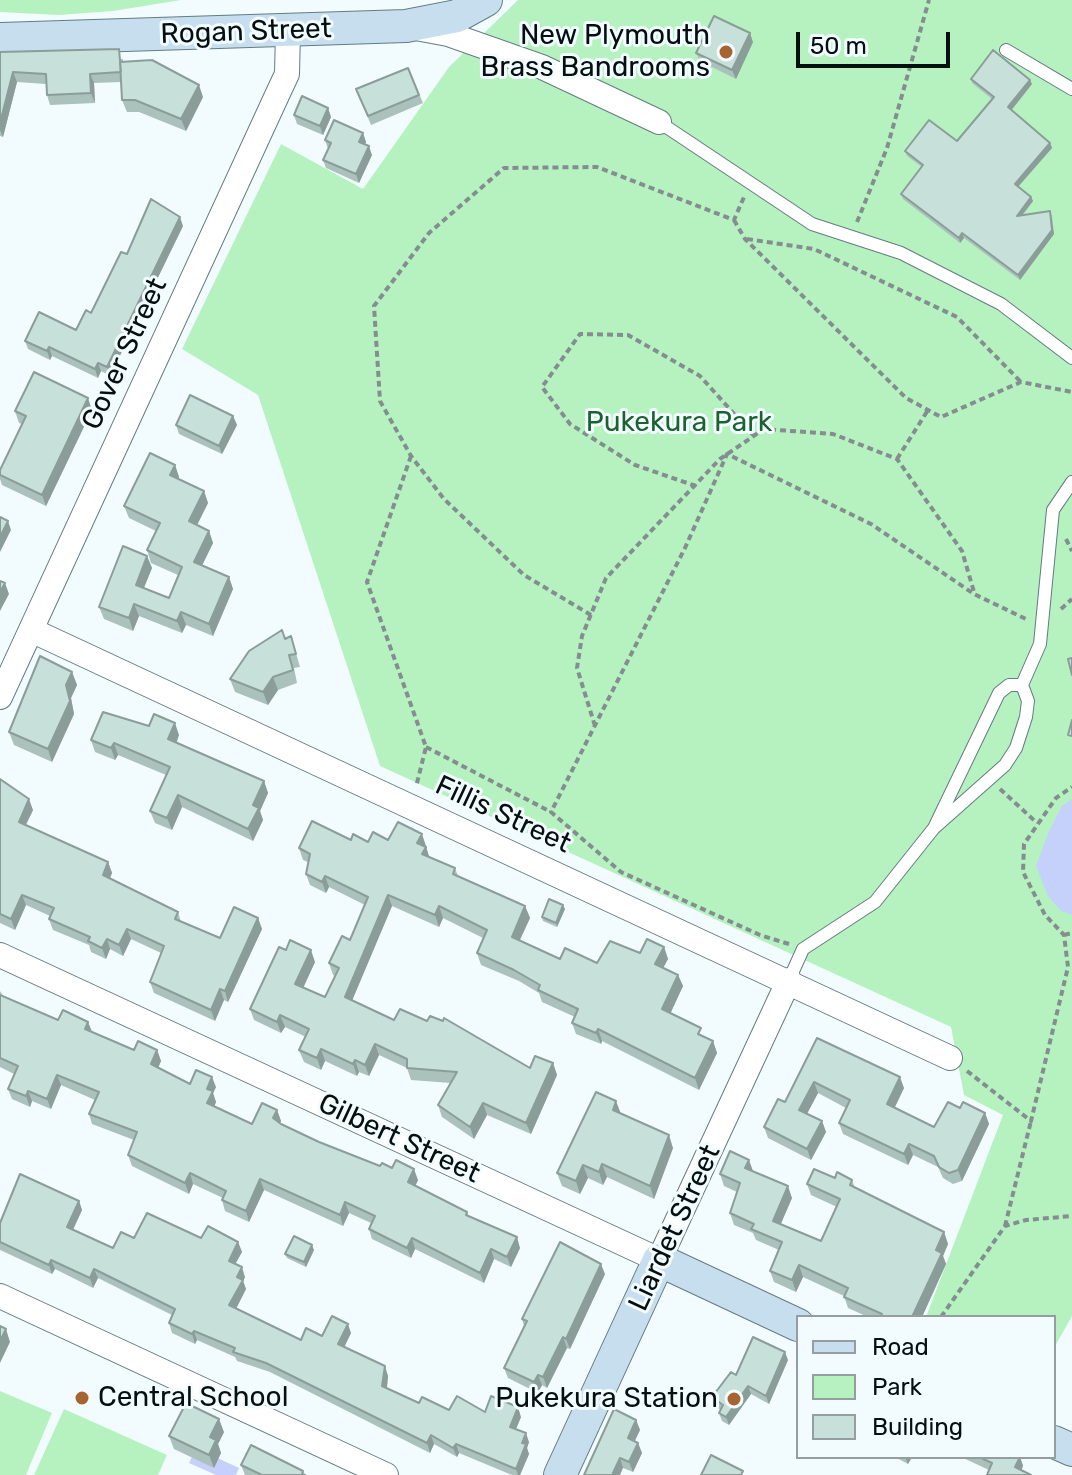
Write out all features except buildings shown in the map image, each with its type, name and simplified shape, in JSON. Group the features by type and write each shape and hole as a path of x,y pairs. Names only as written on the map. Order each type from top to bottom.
{"street":[{"name":"Rogan Street","path":"0,39 406,26 457,16 486,0"},
{"path":"406,26 448,34 542,67 659,122"},
{"name":"Gover Street","path":"0,697 287,74 288,31"},
{"name":"Fillis Street","path":"31,630 789,980 950,1058"},
{"name":"Gilbert Street","path":"0,955 796,1324"},
{"name":"Liardet Street","path":"560,1475 789,980"},
{"path":"0,1296 386,1475"}],"lane":[{"path":"1006,50 1072,89"},
{"path":"659,122 812,224 901,253 1001,304 1072,358"},
{"path":"789,980 803,949 875,902 934,828 1005,765 1021,734 1028,701 1022,685 1037,656 1053,510 1072,482"},
{"path":"934,828 999,693 1009,685 1022,685"}],"path":[{"path":"852,237 887,148 929,0"},
{"path":"591,615 524,575 444,499 411,456 380,401 374,306 429,233 504,168 597,167 734,220 745,239 906,398 941,417 1021,382"},
{"path":"734,220 750,182"},
{"path":"745,239 814,249 957,317 1021,382 1072,392"},
{"path":"696,486 635,465 570,424 542,387 580,334 628,335 700,376 754,436"},
{"path":"897,459 928,409"},
{"path":"595,726 577,668 582,636 606,578 727,454 764,429 833,434 897,459 962,551 974,594"},
{"path":"727,454 871,524 974,594 1042,626"},
{"path":"551,812 685,548 727,454"},
{"path":"411,456 367,582 426,747 411,806"},
{"path":"426,747 551,812 621,872 760,935 803,949"},
{"path":"990,779 1037,823"},
{"path":"942,1315 1005,1226 1031,1121 1068,967 1064,935 1045,915 1023,872 1024,844 1056,798 1072,787"},
{"path":"1064,935 1072,933"},
{"path":"1068,967 1072,974"},
{"path":"950,1058 1031,1121"},
{"path":"1005,1226 1026,1220 1072,1216"}],"green space":[{"path":"0,0 181,0 113,11 59,15 0,12"},
{"name":"Pukekura Park","path":"518,0 1072,0 1072,1316 1056,1344 1056,1315 927,1315 1003,1115 964,1095 951,1027 380,766 258,395 182,349 281,144 363,189 449,67"},
{"path":"0,1391 52,1413 26,1475 0,1475"},
{"path":"64,1409 167,1455 158,1475 34,1475"}],"water":[{"path":"1072,799 1072,915 1061,911 1048,896 1036,866 1062,806"},
{"path":"196,1448 239,1468 236,1475 216,1475 189,1463"}],"place":[{"name":"New Plymouth Brass Bandrooms","path":"726,52"},
{"name":"Central School","path":"82,1398"},
{"name":"Pukekura Station","path":"734,1399"}]}
